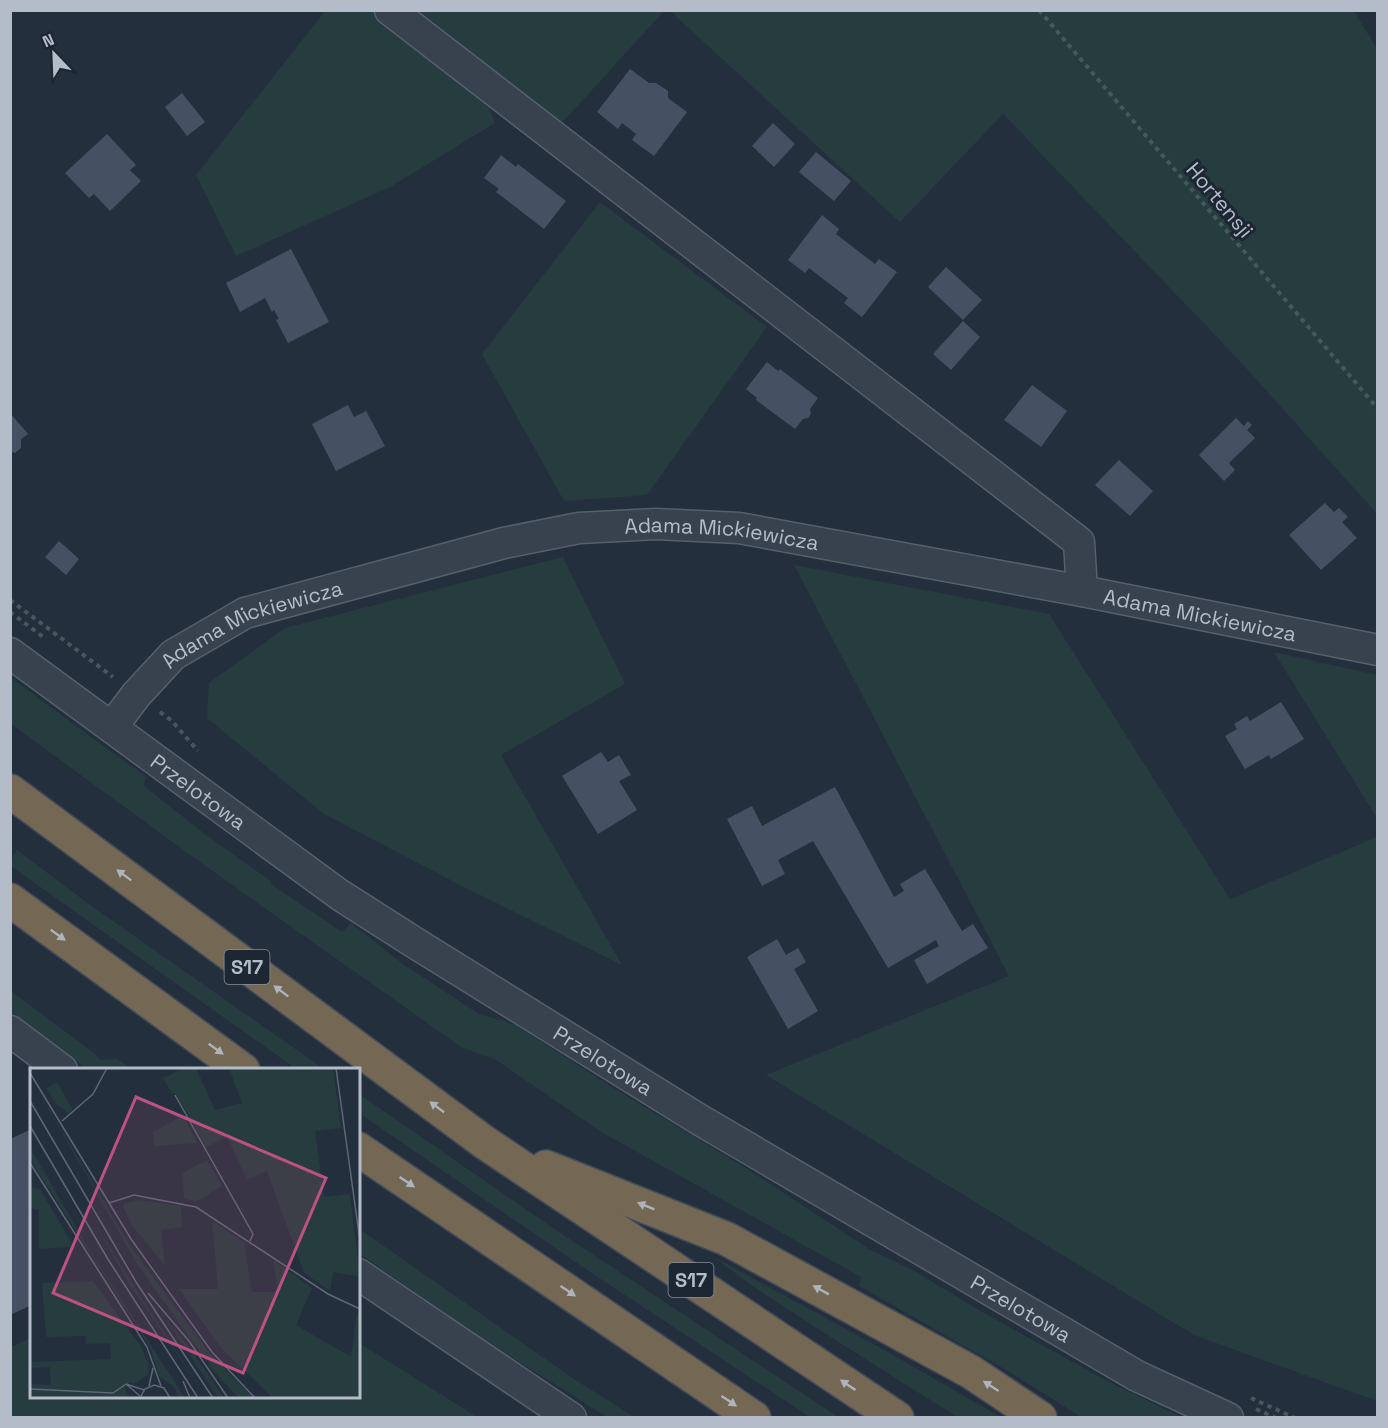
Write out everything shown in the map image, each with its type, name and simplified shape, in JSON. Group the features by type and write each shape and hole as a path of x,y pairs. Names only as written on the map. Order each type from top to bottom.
{"highway":[{"name":"S17","path":"10,791 484,1142 897,1418"},
{"path":"10,900 240,1068"},
{"path":"484,1142 727,1239 971,1372 1040,1418"},
{"path":"360,1150 754,1418"}],"street":[{"path":"390,10 1079,542 1082,591"},
{"name":"Adama Mickiewicza","path":"111,727 136,695 173,655 245,613 504,543 579,528 656,524 739,528 1082,591 1377,650"},
{"name":"Przelotowa","path":"10,653 340,895 700,1120 1137,1376 1237,1407"},
{"path":"10,1031 59,1068"},
{"path":"360,1275 571,1418"}],"path":[{"name":"Hortensji","path":"1040,10 1377,409"},
{"path":"10,600 172,721 203,756"},
{"path":"1237,1407 1295,1418"}],"green space":[{"path":"325,11 376,11 483,93 495,123 390,187 236,256 196,175"},
{"path":"410,11 664,11 561,124"},
{"path":"670,11 1354,11 1377,49 1377,514 1238,359 1003,114 900,222"},
{"path":"600,202 767,327 647,495 564,501 482,354"},
{"path":"563,557 625,684 501,755 622,965 464,887 324,814 207,718 209,683 285,628"},
{"path":"794,565 1049,614 1230,899 1377,837 1377,1401 1194,1335 766,1075 1009,976"},
{"path":"1274,652 1377,675 1377,818"},
{"path":"10,677 147,777 143,785 206,835 271,881 271,884 342,932 351,923 403,964 479,1014 514,1024 607,1084 752,1172 869,1249 913,1270 984,1313 1107,1381 1181,1417 1081,1417 1013,1374 859,1286 861,1277 603,1133 496,1060 461,1047 204,865 11,724"},
{"path":"17,850 90,905 323,1068 295,1068 11,866 11,860"},
{"path":"11,991 94,1053 100,1060 117,1059 130,1068 86,1068 11,1014"},
{"path":"360,1095 553,1228 838,1417 810,1417 593,1274 360,1114"},
{"path":"360,1229 571,1377 634,1417 607,1417 472,1332 360,1254"},
{"path":"714,1257 1001,1417 957,1417 751,1285"},
{"path":"30,1338 30,1398 360,1398 360,1344 477,1417 11,1417 11,1347"}],"building":[{"path":"630,69 649,83 656,83 668,91 668,98 687,112 654,156 632,140 636,134 622,123 618,129 597,112"},
{"path":"182,93 205,122 187,136 165,107"},
{"path":"773,123 795,144 774,167 752,146"},
{"path":"107,134 136,165 130,170 141,181 110,211 94,194 89,198 65,173"},
{"path":"816,152 851,181 834,201 799,172"},
{"path":"501,155 516,167 518,164 566,201 544,229 496,192 499,189 484,178"},
{"path":"822,215 839,229 836,234 875,264 879,259 897,272 862,317 844,303 848,298 809,268 805,273 788,260"},
{"path":"291,249 329,322 288,343 276,320 279,319 274,310 272,312 265,298 240,312 226,283"},
{"path":"946,267 982,300 963,320 928,287"},
{"path":"963,321 980,337 951,370 933,354"},
{"path":"767,362 818,398 810,409 811,414 808,418 803,419 795,429 756,400 757,398 746,389"},
{"path":"1032,385 1067,411 1041,447 1004,420"},
{"path":"348,405 354,417 366,411 385,446 336,471 312,424"},
{"path":"10,413 28,434 21,439 21,448 15,453 10,451"},
{"path":"1236,418 1244,426 1248,421 1252,425 1247,430 1255,438 1229,463 1235,470 1224,481 1199,455"},
{"path":"1119,460 1153,491 1130,516 1095,485"},
{"path":"1325,503 1334,512 1339,508 1348,517 1342,522 1357,538 1321,570 1289,535"},
{"path":"59,541 79,559 66,575 45,557"},
{"path":"1281,702 1304,739 1271,759 1269,755 1245,769 1225,736 1237,729 1234,724 1247,716 1250,721"},
{"path":"601,752 608,762 619,755 631,775 619,781 637,810 598,834 562,776"},
{"path":"835,787 894,897 904,891 900,884 925,869 962,931 973,924 988,948 927,984 914,960 939,946 936,940 888,968 813,841 778,860 785,874 762,886 727,819 752,806 762,826"},
{"path":"777,939 786,955 798,948 806,962 794,969 818,1011 788,1029 747,957"},
{"path":"30,1130 30,1306 10,1315 10,1139"}]}
